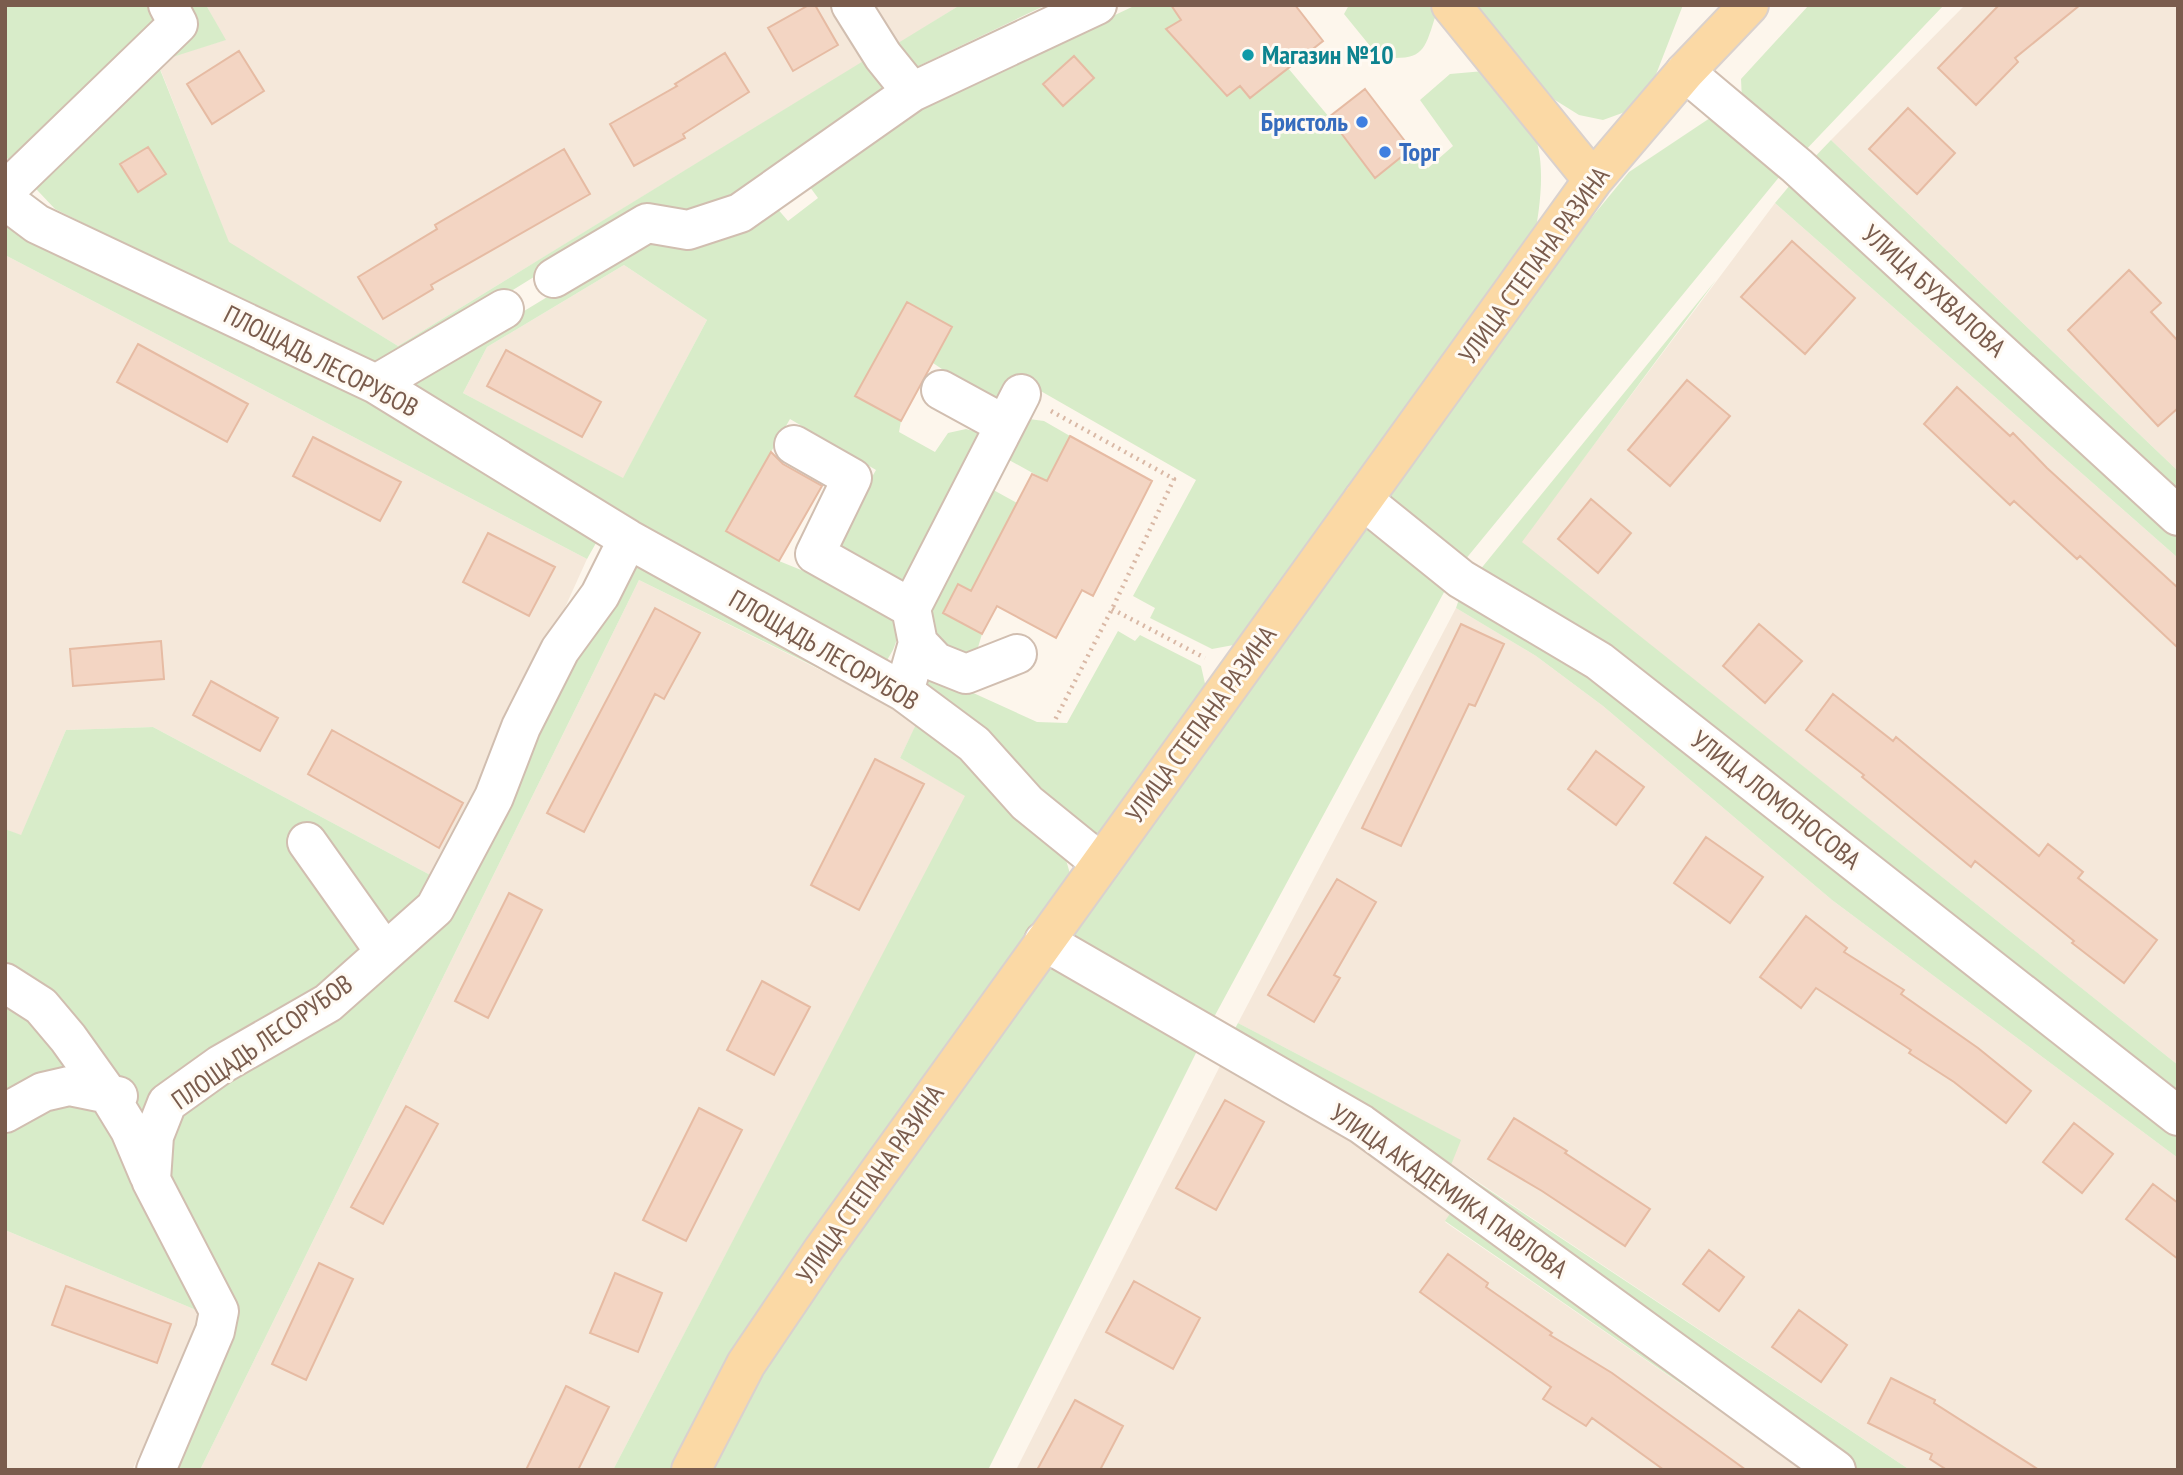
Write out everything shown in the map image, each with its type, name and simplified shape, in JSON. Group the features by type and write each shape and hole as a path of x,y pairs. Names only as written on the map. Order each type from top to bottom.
{"main road":[{"path":"1451,5 1593,180"},
{"name":"УЛИЦА СТЕПАНА РАЗИНА","path":"691,1470 746,1364 822,1250 1593,180 1685,72 1749,5"}],"street":[{"path":"5,191 178,24 168,5"},
{"path":"851,5 883,56 912,92"},
{"path":"554,278 647,223 688,230 740,213 912,92 1097,5"},
{"name":"УЛИЦА БУХВАЛОВА","path":"1685,72 1797,166 2178,516"},
{"name":"ПЛОЩАДЬ ЛЕСОРУБОВ","path":"5,200 37,224 376,384 628,539 904,692 974,744 1027,803 1101,863"},
{"path":"376,384 504,309"},
{"path":"904,692 915,626 1013,410 941,390"},
{"path":"794,445 852,478 815,554 915,626 936,662 966,674 1017,654"},
{"name":"УЛИЦА ЛОМОНОСОВА","path":"1363,500 1461,579 1599,661 2178,1116"},
{"name":"ПЛОЩАДЬ ЛЕСОРУБОВ","path":"151,1180 154,1136 167,1102 220,1065 328,1003 435,908 495,797 521,727 560,650 600,595 628,539"},
{"path":"307,842 385,952"},
{"name":"УЛИЦА АКАДЕМИКА ПАВЛОВА","path":"1044,941 1361,1124 1836,1470"},
{"path":"5,983 41,1006 108,1094 130,1130 151,1180 219,1311 215,1331 156,1470"},
{"path":"5,1113 43,1092 69,1086 167,1102"}],"path":[{"path":"1013,410 1174,479 1055,720"},
{"path":"1112,609 1237,675"}],"shaded area":[{"path":"206,5 833,5 866,60 398,346 229,243 157,61 225,40"},
{"path":"865,5 960,5 890,49"},
{"path":"1965,5 2178,5 2178,471 1831,140"},
{"path":"1775,203 2178,558 2178,1065 1521,542"},
{"path":"5,255 587,559 494,764 434,877 153,727 66,730 21,836 5,829"},
{"path":"624,265 707,320 623,479 463,393 487,347"},
{"path":"639,580 919,719 900,758 966,796 613,1470 200,1470"},
{"path":"1456,608 1536,656 1603,706 1832,900 2178,1158 2178,1470 1910,1470 1451,1164 1460,1140 1238,1023"},
{"path":"1223,1060 1336,1128 1451,1213 1445,1222 1806,1470 1016,1470"},
{"path":"5,1230 208,1315 132,1470 5,1470"}],"green space":[{"path":"5,5 206,5 226,40 157,62 229,242 398,346 865,60 895,87 732,205 687,219 637,213 381,372 55,209 5,156"},
{"path":"960,5 1046,5 910,70 890,48"},
{"path":"1136,5 1176,5 1173,8 1181,20 1167,29 1227,96 1240,86 1250,97 1288,68 1375,177 1411,149 1428,168 1453,146 1420,100 1450,74 1484,71 1530,126 1536,138 1541,166 1534,239 1239,644 1212,649 1150,618 1155,608 1133,596 1196,480 1018,378 1000,408 933,363 952,327 907,302 856,396 901,421 899,432 935,452 948,433 966,429 980,433 902,590 830,549 876,470 790,419 726,530 779,561 806,572 819,569 892,612 902,626 883,667 634,527 405,383 648,236 776,207 788,221 818,198 807,183 926,105","holes":["624,265 707,320 623,478 463,393 487,347"]},
{"path":"1349,5 1428,5 1436,14 1420,52 1405,57 1379,57 1344,14"},
{"path":"1471,5 1683,5 1655,77 1625,112 1603,120 1579,115 1555,100"},
{"path":"1809,5 1944,5 1800,156 1742,100 1741,79"},
{"path":"1710,118 1785,170 1460,566 1385,495 1551,267 1629,172"},
{"path":"1831,140 2178,471 2178,500 1809,163"},
{"path":"1795,179 2178,532 2178,558 1775,203"},
{"path":"5,221 368,396 600,536 587,559 5,255"},
{"path":"1716,280 1522,542 2178,1065 2178,1105 1475,576"},
{"path":"1029,419 1044,421 1070,436 1047,481 1000,455"},
{"path":"988,487 1017,503 971,591 958,584 943,612 982,634 976,654 959,659 938,647 927,601"},
{"path":"1378,526 1449,583 1213,1019 1081,946 1070,933 1360,529"},
{"path":"635,560 923,716 1064,853 1071,877 673,1470 613,1470 965,796 900,758 919,718 639,580 200,1470 171,1470 230,1332 166,1178 176,1114 445,915 532,730"},
{"path":"1461,593 1596,669 2178,1125 2178,1158 1832,900 1603,706 1536,656 1456,608"},
{"path":"1118,631 1135,641 1140,635 1201,666 1206,688 1100,834 1085,832 918,688 927,672 1037,722 1067,723"},
{"path":"153,727 434,877 419,898 321,996 143,1125 208,1315 5,1230 5,829 21,835 66,730"},
{"path":"1049,966 1200,1045 988,1470 708,1470 760,1368"},
{"path":"1238,1023 1461,1140 1451,1165 1910,1470 1851,1470 1232,1034"},
{"path":"1336,1128 1358,1129 1806,1470 1445,1221 1451,1212"}],"building":[{"path":"809,5 815,5 838,45 793,71 768,28"},
{"name":"Магазин №10","path":"1171,5 1295,5 1323,41 1250,98 1240,86 1227,96 1166,29 1181,20"},
{"path":"1999,5 2080,5 2015,58 2018,62 1976,105 1938,68"},
{"path":"239,51 264,91 212,124 187,84"},
{"path":"725,53 749,92 683,134 685,138 634,166 610,124 677,86 675,84"},
{"path":"1074,56 1094,78 1063,106 1043,84"},
{"name":"Бристоль","path":"1365,89 1411,149 1375,178 1329,117"},
{"path":"1908,108 1955,153 1917,194 1869,149"},
{"path":"148,147 166,174 138,192 120,164"},
{"path":"564,149 590,194 431,285 433,289 383,319 358,277 437,229 435,225"},
{"path":"1792,241 1855,298 1805,354 1741,297"},
{"path":"2129,270 2161,303 2151,312 2178,341 2178,408 2158,426 2068,330"},
{"path":"907,302 952,327 901,421 855,396"},
{"path":"138,344 248,404 227,442 117,382"},
{"path":"506,350 601,402 582,437 487,386"},
{"path":"1687,380 1730,416 1670,486 1628,450"},
{"path":"1957,387 2010,436 2013,433 2047,468 2178,588 2178,648 2080,556 2077,559 2014,501 2010,505 1924,424"},
{"path":"1070,436 1152,481 1093,596 1082,590 1056,638 997,606 982,634 943,613 958,584 971,591 1032,474 1047,481"},
{"path":"313,437 401,482 380,521 293,476"},
{"path":"771,452 783,464 822,486 779,561 726,531"},
{"path":"1591,499 1631,533 1598,573 1558,539"},
{"path":"488,533 555,567 529,616 463,582"},
{"path":"655,608 700,633 664,699 655,694 584,832 547,813"},
{"path":"1461,624 1504,644 1475,706 1469,704 1401,846 1362,828"},
{"path":"1759,624 1802,661 1765,703 1723,666"},
{"path":"161,641 164,679 73,686 70,649"},
{"path":"211,681 278,718 260,751 193,715"},
{"path":"1833,694 1893,741 1896,737 2039,856 2048,844 2083,872 2078,878 2157,940 2124,983 1975,861 1971,867 1862,777 1864,775 1806,730"},
{"path":"332,730 463,803 439,848 308,774"},
{"path":"1596,751 1644,787 1616,825 1568,789"},
{"path":"875,759 924,784 859,910 811,885"},
{"path":"1706,837 1763,877 1730,923 1674,883"},
{"path":"1337,879 1376,902 1334,975 1340,978 1314,1022 1268,995"},
{"path":"509,893 542,910 488,1018 455,1001"},
{"path":"1806,916 1847,948 1844,952 1904,990 1901,994 1978,1048 2031,1091 2006,1123 1954,1082 1909,1053 1911,1050 1816,988 1801,1008 1760,977"},
{"path":"762,981 810,1007 774,1075 727,1050"},
{"path":"1225,1100 1264,1122 1216,1210 1176,1188"},
{"path":"406,1106 438,1124 383,1224 351,1207"},
{"path":"699,1108 742,1130 686,1241 643,1220"},
{"path":"1514,1118 1650,1209 1625,1246 1488,1159"},
{"path":"2074,1123 2113,1154 2082,1193 2043,1162"},
{"path":"2153,1184 2178,1203 2178,1259 2126,1219"},
{"path":"1709,1250 1744,1277 1719,1311 1683,1284"},
{"path":"1448,1254 1488,1283 1486,1287 1552,1333 1550,1335 1612,1373 1746,1470 1664,1470 1592,1418 1586,1426 1543,1399 1551,1387 1420,1292"},
{"path":"319,1263 353,1279 306,1380 272,1364"},
{"path":"615,1273 662,1293 638,1352 590,1333"},
{"path":"1134,1281 1200,1318 1173,1369 1106,1332"},
{"path":"66,1286 171,1324 157,1363 52,1325"},
{"path":"1799,1310 1847,1345 1821,1382 1772,1347"},
{"path":"1891,1378 1935,1400 1934,1403 2039,1470 1947,1470 1930,1459 1932,1454 1868,1423"},
{"path":"566,1386 609,1407 578,1470 526,1470"},
{"path":"1075,1400 1123,1426 1100,1470 1037,1470"}],"place":[{"name":"Магазин №10","path":"1248,55"},
{"name":"Бристоль","path":"1362,122"},
{"name":"Торг","path":"1385,152"}]}
